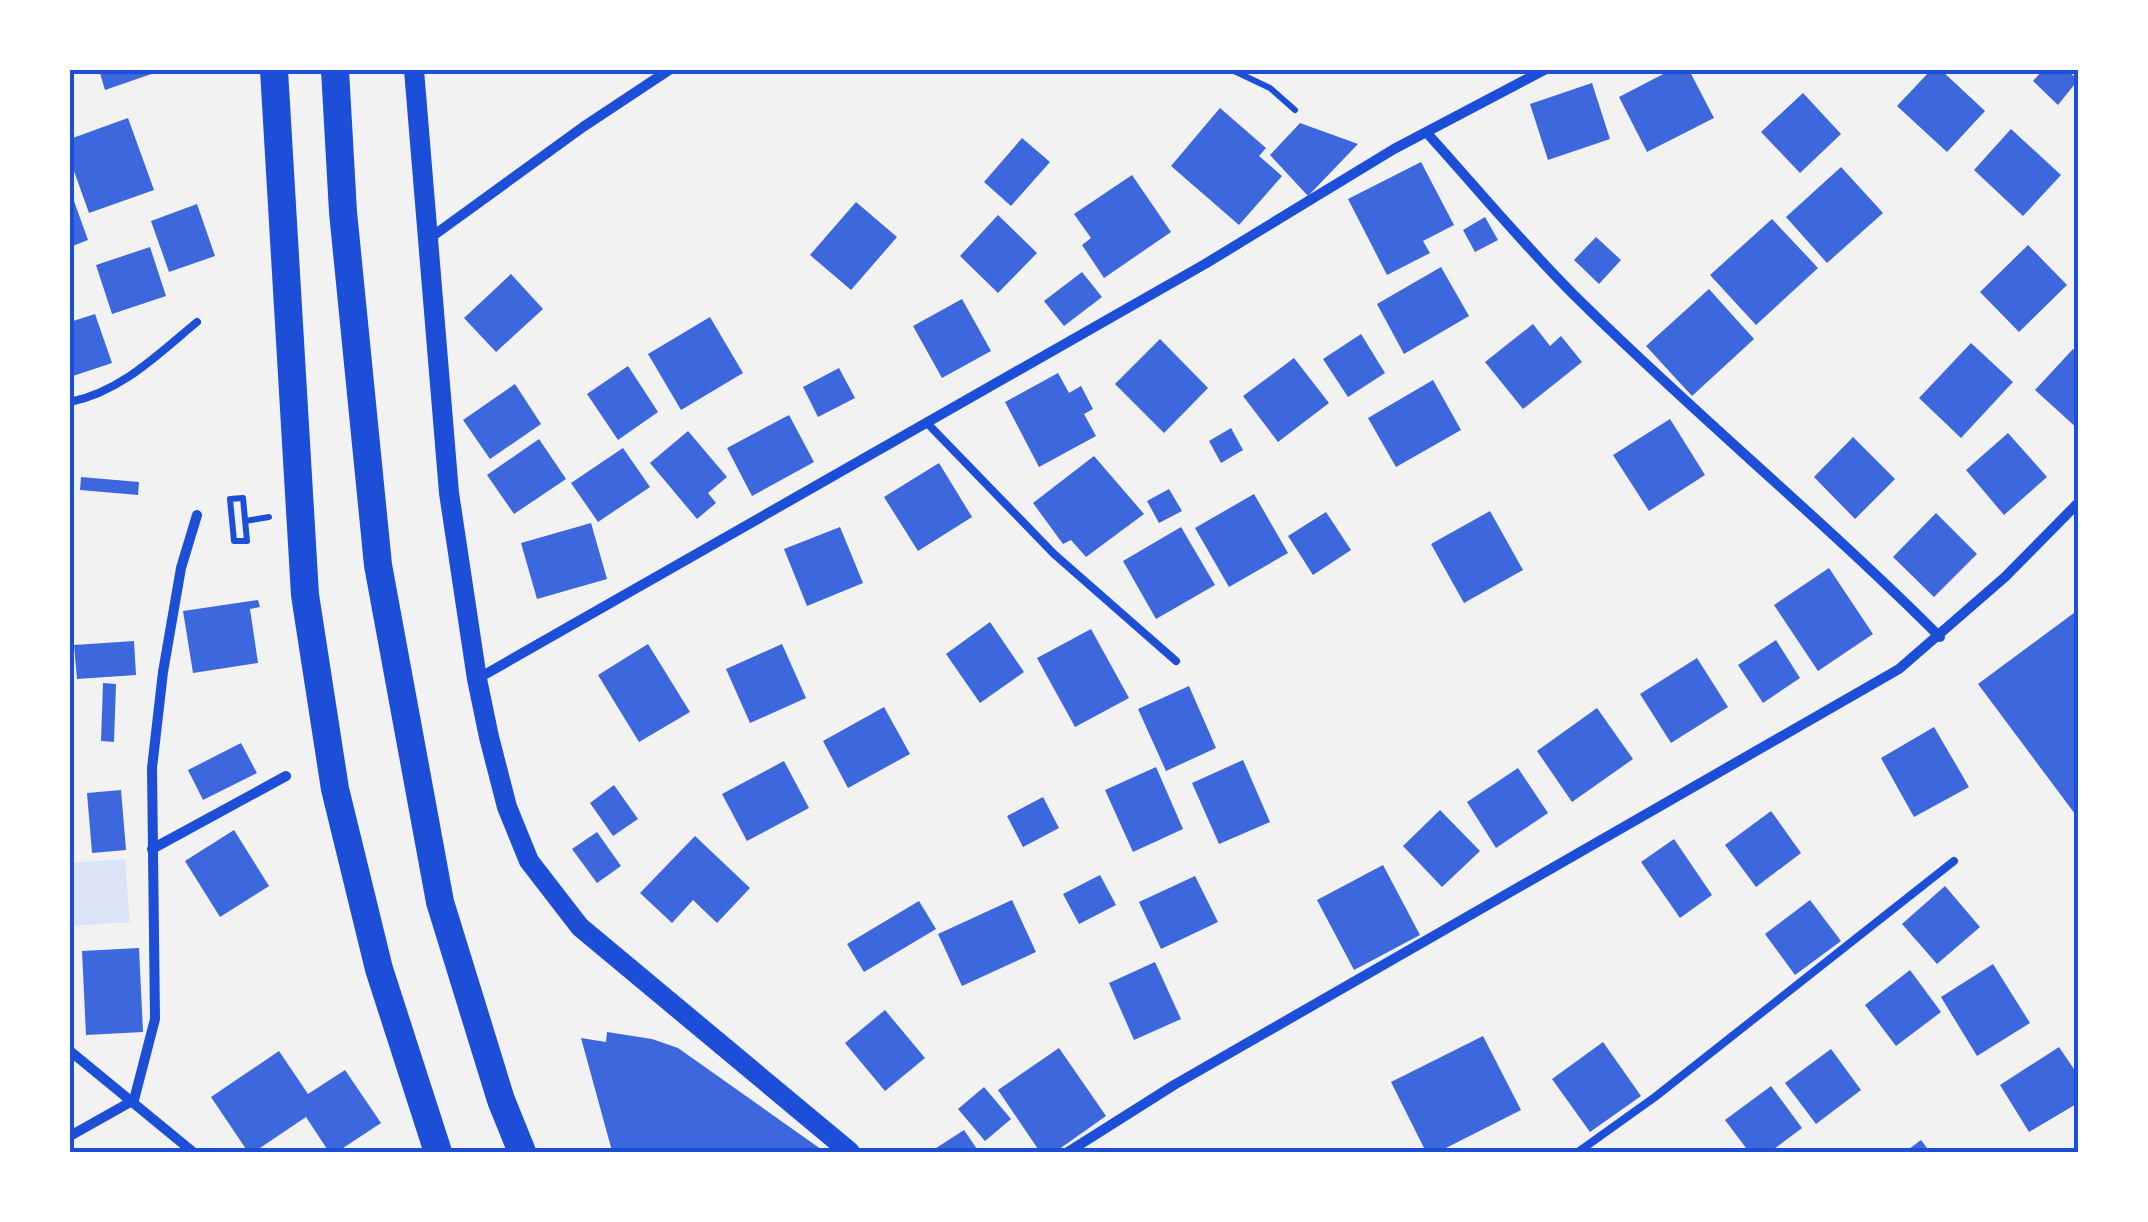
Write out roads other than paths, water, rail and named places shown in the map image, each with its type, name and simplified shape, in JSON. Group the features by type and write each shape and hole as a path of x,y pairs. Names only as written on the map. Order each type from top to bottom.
{"highway":[{"path":"274,70 305,595 335,789 380,969 438,1152"},
{"path":"335,70 343,212 378,565 440,902 501,1100 522,1152"}],"main road":[{"path":"414,70 449,492 476,678 508,807 528,861 580,928 850,1152"}],"street":[{"path":"430,238 582,127 669,70"},
{"path":"476,678 1204,264 1426,132 1544,70"},
{"path":"1426,132 1572,292 1940,637"},
{"path":"1068,1152 1174,1085 1900,670 1940,637 2078,503"},
{"path":"70,1136 134,1100 154,1019 152,768 180,568 197,515"},
{"path":"152,849 286,776"},
{"path":"70,1051 193,1152"}],"lane":[{"path":"70,402 100,394 124,381 197,322"},
{"path":"926,422 1054,554 1176,661"},
{"path":"1578,1152 1655,1097 1954,861"}]}
